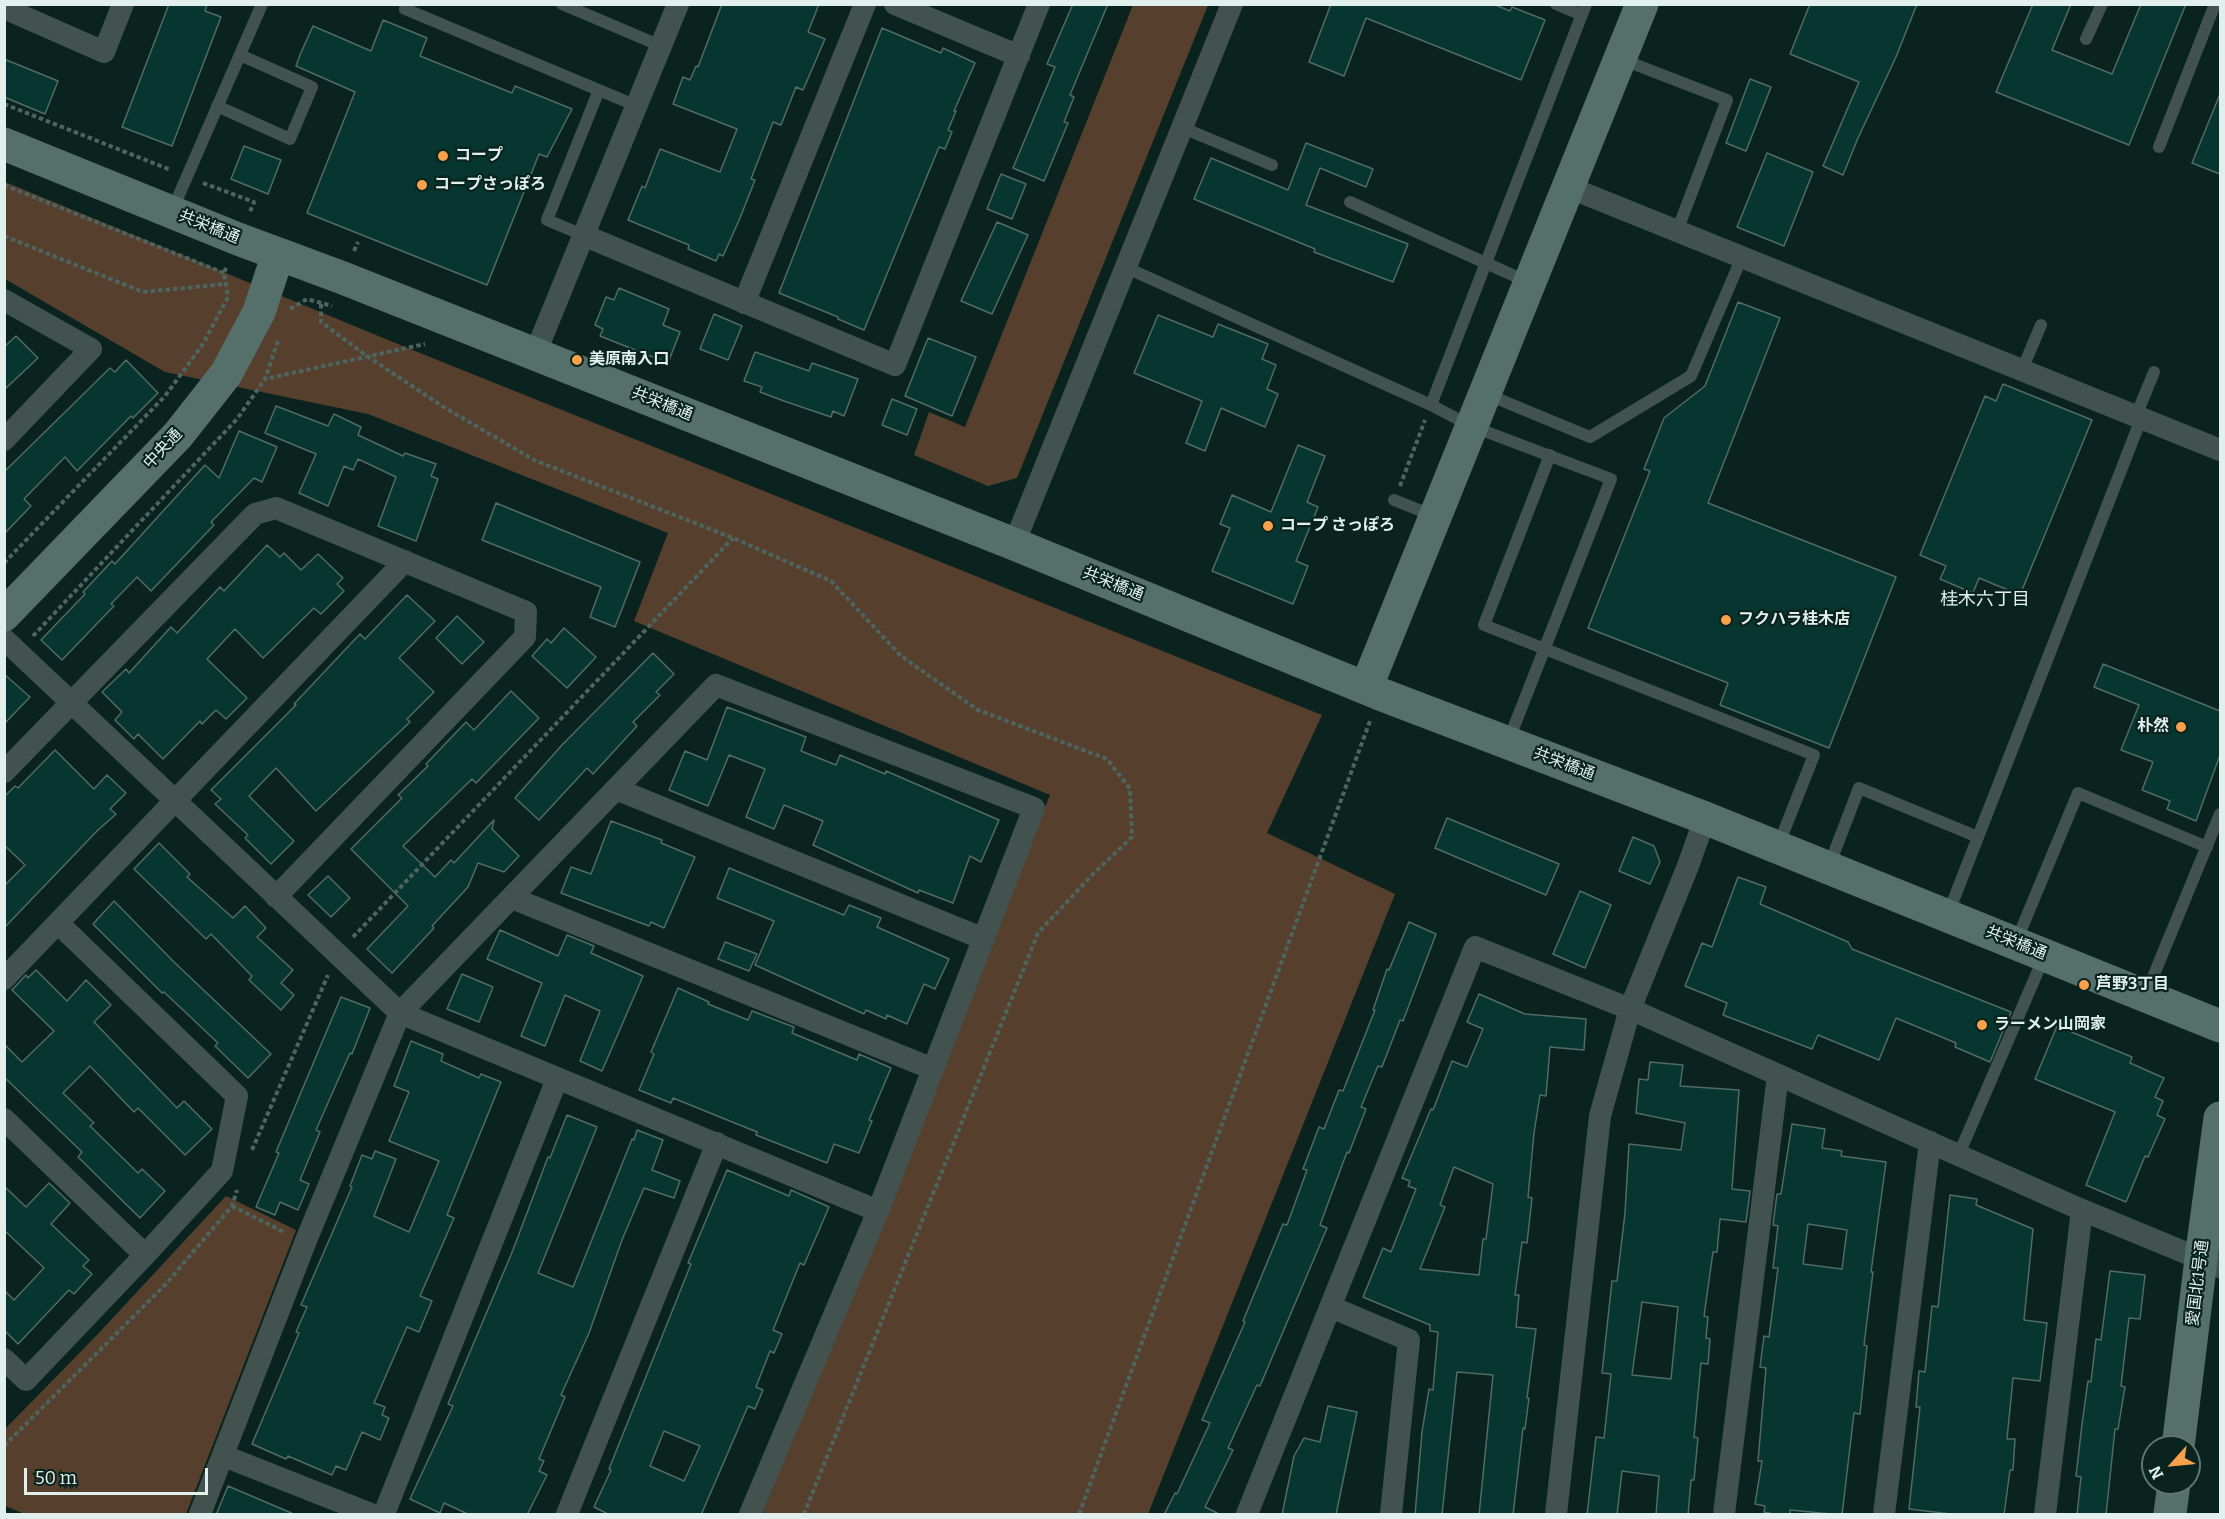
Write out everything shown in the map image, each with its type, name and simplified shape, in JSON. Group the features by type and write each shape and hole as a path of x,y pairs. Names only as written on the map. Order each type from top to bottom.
{"street":[{"path":"4,8 104,52 123,4"},
{"path":"535,354 678,4"},
{"path":"744,303 865,4"},
{"path":"895,4 1019,56"},
{"path":"583,235 895,364 1039,4"},
{"path":"1014,544 1232,4"},
{"path":"1373,691 1435,516 1642,4"},
{"name":"共栄橋通","path":"4,144 1014,544 1373,691 1705,818 2220,1026"},
{"path":"1568,187 2220,450"},
{"name":"中央通","path":"4,615 178,435 226,374 259,312 278,254"},
{"path":"4,300 91,349 4,440"},
{"path":"4,772 255,514 276,508 526,612 525,636 276,897"},
{"path":"4,979 405,561"},
{"path":"11,645 400,1013 878,1211"},
{"path":"200,1515 305,1243 400,1013 716,685 1034,808 878,1211 750,1515"},
{"path":"616,789 984,939"},
{"path":"1556,1515 1600,1116 1630,1009 1705,818"},
{"path":"512,898 933,1069"},
{"path":"4,1359 26,1380 146,1256 222,1171 237,1096 58,923"},
{"path":"1247,1515 1475,947 1630,1009 2082,1210 2211,1263"},
{"path":"1724,1515 1778,1075"},
{"path":"384,1515 557,1079"},
{"name":"愛国北1号通","path":"2180,1435 2211,1263 2220,1118"},
{"path":"4,1119 146,1256"},
{"path":"1884,1515 1930,1142"},
{"path":"567,1515 717,1143"},
{"path":"2044,1515 2082,1210"},
{"path":"1331,1307 1408,1340 1391,1515"},
{"path":"224,1456 371,1515"},
{"path":"2170,1515 2172,1495"}],"lane":[{"path":"171,212 262,4"},
{"path":"406,4 405,9 637,106"},
{"path":"562,4 661,46"},
{"path":"1431,405 1584,10 1556,4"},
{"path":"2086,39 2102,4"},
{"path":"2159,147 2215,4"},
{"path":"217,106 290,138 312,87 240,55"},
{"path":"1620,58 1727,100 1677,231"},
{"path":"583,235 547,220 599,90"},
{"path":"1183,128 1272,165"},
{"path":"1350,202 1529,283"},
{"path":"1484,393 1590,437 1691,376 1742,257"},
{"path":"1127,268 1431,405 1472,426 1611,478 1508,742"},
{"path":"2022,370 2041,325"},
{"path":"1948,915 2139,417 2154,372"},
{"path":"1550,455 1484,625 1814,754 1777,847"},
{"path":"1394,500 1435,516"},
{"path":"1828,867 1859,788 1978,837"},
{"path":"1959,1154 2030,949 2078,793 2207,847"},
{"path":"2145,995 2220,814"}],"path":[{"path":"4,104 254,202"},
{"path":"4,184 224,273 228,297 203,344 165,396 4,563"},
{"path":"4,236 142,292 226,284"},
{"path":"286,317 289,310 307,299 332,307"},
{"path":"321,304 321,322 442,406 534,460 733,538 831,581 901,656 978,710 1107,759 1130,789 1132,837 1094,873 1038,933 804,1515"},
{"path":"11,645 237,419 265,379 280,335"},
{"path":"265,379 425,344"},
{"path":"1394,500 1431,405"},
{"path":"250,1155 338,953 733,538"},
{"path":"1079,1515 1373,691"},
{"path":"4,1446 166,1284 232,1206 239,1185"},
{"path":"232,1206 305,1243"}],"shaded area":[{"path":"1133,5 1208,5 1017,478 988,486 914,455 929,412 965,427"},
{"path":"5,182 410,349 1322,715 1267,833 1395,894 1148,1514 762,1514 1050,795 634,621 668,533 368,414 165,372 5,279"},
{"path":"226,1196 296,1230 186,1514 25,1514 5,1506 5,1429 96,1336"}],"building":[{"path":"169,4 207,4 205,11 221,17 172,146 122,127"},
{"path":"722,4 819,4 808,32 825,39 803,90 796,87 781,125 773,122 751,179 755,180 740,218 723,256 719,254 716,261 688,249 689,245 628,220 642,186 645,188 660,149 720,172 737,129 673,104 683,77 690,80 696,66 698,67"},
{"path":"1073,4 1108,4 1070,95 1074,97 1064,122 1068,123 1044,181 1013,168 1055,67 1047,64"},
{"path":"1331,4 1493,4 1510,11 1512,7 1545,20 1521,80 1366,18 1344,76 1309,62"},
{"path":"1810,4 1917,4 1843,175 1823,166 1859,82 1790,54"},
{"path":"2033,4 2071,4 2052,50 2112,74 2141,4 2186,4 2129,145 1996,92"},
{"name":"コープさっぽろ","path":"383,20 427,38 420,56 512,93 515,86 572,109 547,157 539,154 487,285 307,213 355,92 296,66 300,55 313,26 371,51"},
{"path":"882,28 941,53 943,48 975,63 954,111 956,111 948,130 952,132 945,149 939,147 864,330 779,293"},
{"path":"4,59 58,81 45,114 4,97"},
{"path":"1750,79 1771,87 1746,151 1726,143"},
{"path":"2220,94 2220,174 2192,163"},
{"path":"1306,143 1373,169 1366,187 1320,168 1306,205 1408,244 1393,282 1314,252 1315,249 1194,199 1211,158 1288,190"},
{"path":"244,146 281,160 268,194 231,179"},
{"path":"1767,153 1813,172 1784,246 1737,227"},
{"path":"1001,174 1026,184 1012,219 987,209"},
{"path":"997,222 1028,235 992,314 961,301"},
{"path":"619,288 669,309 663,325 680,332 668,363 600,336 603,329 595,325 606,297 614,300"},
{"path":"1738,302 1780,318 1708,503 1896,577 1829,748 1720,705 1728,683 1588,628 1650,471 1644,469 1664,418 1705,386"},
{"path":"714,314 742,326 728,360 700,349"},
{"path":"1158,315 1213,337 1218,324 1268,344 1262,359 1276,365 1267,389 1278,394 1265,427 1221,408 1205,451 1186,443 1202,401 1134,373"},
{"path":"16,336 38,358 4,390 4,347"},
{"path":"928,338 976,357 952,416 905,396"},
{"path":"755,352 809,371 812,363 858,379 844,416 833,411 831,417 784,401 760,392 762,387 744,381"},
{"path":"126,360 158,393 133,418 131,416 77,471 65,457 24,499 31,506 4,534 4,472 110,368 115,372"},
{"path":"2003,384 2092,420 2020,595 1979,578 1973,593 1940,579 1946,566 1920,555 1985,396 1996,401"},
{"path":"892,399 917,409 907,435 882,425"},
{"path":"276,406 328,426 334,414 361,427 358,435 403,456 405,453 436,464 431,476 438,479 416,541 378,526 396,477 358,459 353,470 344,466 328,506 299,493 316,454 265,433"},
{"path":"239,431 277,447 262,482 254,478 211,522 214,525 151,591 137,577 111,604 114,606 62,660 41,640 85,594 83,592 112,561 115,564 205,465 219,478"},
{"name":"コープ さっぽろ","path":"1298,445 1325,456 1307,502 1318,507 1296,561 1308,566 1293,604 1212,571 1230,528 1220,524 1232,495 1271,512"},
{"path":"496,503 640,562 615,627 590,617 601,587 482,540"},
{"path":"267,545 280,557 284,553 301,570 318,554 343,578 337,584 344,591 321,614 314,608 263,658 235,629 207,659 247,698 226,719 216,710 202,724 200,721 163,759 138,734 134,739 115,720 122,712 102,692 126,669 129,673 171,627 177,633 220,587 224,591"},
{"path":"407,595 435,621 399,658 434,692 407,719 410,722 316,811 276,768 249,796 294,841 271,864 245,838 248,835 215,804 221,799 211,790 296,705 294,704 360,634 365,639"},
{"path":"457,616 484,642 462,664 436,638"},
{"path":"564,628 596,657 567,688 532,656 547,639 551,643"},
{"path":"653,653 674,674 656,692 660,695 633,722 637,726 593,774 587,768 539,820 515,798 562,745"},
{"path":"2103,664 2220,711 2220,755 2196,821 2167,809 2170,801 2142,790 2153,762 2121,750 2139,705 2094,687"},
{"path":"4,674 30,697 4,724"},
{"path":"511,691 539,718 476,783 472,779 403,846 435,877 451,860 454,863 494,820 492,829 519,856 504,872 478,863 468,887 392,973 367,949 408,906 351,849 402,798 398,795 428,766 426,764 466,722 474,730"},
{"path":"727,707 806,737 801,751 836,765 840,755 885,774 886,771 999,820 981,862 970,856 953,903 919,890 918,893 813,845 823,821 784,805 774,829 746,817 765,769 729,755 708,806 669,790 685,751 707,760"},
{"path":"55,750 94,789 107,775 126,793 110,809 116,814 4,928 4,886 25,865 4,845 4,797 15,786 18,788"},
{"path":"1447,818 1559,864 1546,895 1435,848"},
{"path":"611,821 662,840 661,843 695,857 664,928 651,922 649,926 561,893 571,867 591,874"},
{"path":"1633,837 1654,846 1660,862 1650,884 1619,871"},
{"path":"159,843 190,874 187,877 233,918 245,906 266,928 257,937 293,970 281,983 294,995 281,1010 249,980 252,976 211,934 206,939 134,869"},
{"path":"729,868 844,915 849,905 881,918 877,927 949,959 935,989 924,984 907,1024 887,1015 886,1019 866,1010 864,1014 755,965 774,921 717,898"},
{"path":"328,876 350,898 331,917 308,895"},
{"path":"1738,877 1766,887 1760,904 1848,942 1852,949 2011,1012 1990,1062 1955,1047 1956,1043 1896,1018 1879,1060 1818,1035 1812,1049 1723,1015 1727,1003 1685,986 1702,943 1712,947"},
{"path":"1580,891 1611,905 1585,968 1553,954"},
{"path":"114,901 175,963 271,1054 248,1078 215,1046 218,1043 164,992 162,993 93,924"},
{"path":"1409,922 1436,934 1403,1021 1400,1020 1382,1067 1378,1066 1361,1107 1366,1109 1349,1153 1347,1152 1320,1225 1327,1228 1260,1386 1257,1385 1228,1448 1233,1450 1205,1507 1221,1515 1164,1515 1175,1493 1177,1494 1210,1423 1202,1420 1245,1322 1243,1321 1283,1224 1287,1225 1307,1170 1303,1169 1319,1127 1324,1129 1339,1090 1343,1091 1375,1010 1373,1010 1387,969 1389,970"},
{"path":"500,930 558,956 567,935 594,946 591,953 643,976 602,1071 580,1061 600,1011 565,995 545,1046 521,1036 542,983 487,959"},
{"path":"725,942 757,954 749,971 718,959"},
{"path":"36,970 67,1001 86,980 111,1005 94,1022 177,1108 184,1101 212,1129 185,1155 138,1108 134,1112 90,1066 63,1093 94,1123 90,1126 138,1173 142,1169 165,1191 140,1218 78,1157 82,1152 4,1077 4,1044 22,1062 54,1031 12,990 26,975 28,978"},
{"path":"462,974 493,987 479,1022 447,1009"},
{"path":"678,988 709,1002 708,1004 748,1020 752,1011 794,1027 792,1033 857,1060 859,1054 891,1068 869,1120 872,1121 859,1153 834,1144 827,1163 756,1135 757,1132 673,1098 671,1103 639,1090 654,1054 651,1052"},
{"path":"1479,994 1525,1014 1586,1019 1584,1050 1550,1047 1546,1096 1540,1095 1534,1133 1528,1197 1532,1198 1527,1243 1522,1242 1515,1295 1519,1295 1516,1327 1536,1329 1513,1515 1479,1515 1493,1375 1457,1372 1442,1515 1415,1515 1422,1432 1429,1389 1433,1390 1438,1332 1430,1331 1430,1325 1363,1297 1383,1248 1391,1252 1416,1189 1408,1186 1410,1181 1402,1178 1452,1061 1467,1067 1483,1029 1467,1022","holes":["1454,1167 1493,1184 1479,1275 1420,1269 1445,1207 1440,1205"]},
{"path":"341,997 370,1008 352,1054 350,1053 316,1130 320,1132 300,1180 309,1184 298,1210 280,1202 275,1215 256,1207 279,1153 276,1152"},
{"path":"2057,1026 2132,1057 2130,1063 2164,1078 2155,1097 2163,1101 2157,1115 2165,1119 2148,1157 2145,1156 2126,1202 2086,1185 2115,1112 2035,1079"},
{"path":"411,1041 443,1054 441,1061 479,1078 481,1074 501,1082 447,1215 454,1218 420,1296 432,1301 419,1332 407,1327 374,1403 385,1407 382,1415 389,1418 380,1440 362,1432 346,1470 336,1466 332,1475 288,1456 286,1459 252,1444 299,1333 296,1332 307,1307 301,1305 352,1187 350,1186 362,1155 372,1159 375,1151 396,1159 374,1216 409,1232 439,1161 389,1141 409,1092 394,1086"},
{"path":"1650,1062 1683,1065 1680,1086 1739,1090 1732,1189 1750,1191 1746,1222 1720,1219 1717,1252 1713,1252 1704,1316 1708,1317 1706,1338 1710,1339 1708,1364 1701,1363 1694,1437 1698,1438 1688,1515 1656,1515 1659,1476 1622,1471 1617,1515 1587,1515 1596,1437 1604,1438 1611,1374 1602,1373 1612,1281 1617,1281 1625,1213 1629,1144 1681,1150 1685,1123 1636,1113 1639,1079 1648,1080","holes":["1642,1302 1678,1307 1671,1379 1632,1375"]},
{"path":"567,1115 597,1127 538,1273 573,1287 637,1130 663,1140 652,1170 680,1181 674,1198 644,1188 622,1240 589,1333 561,1395 565,1397 539,1459 544,1461 539,1471 547,1475 527,1515 470,1515 444,1503 440,1513 410,1499 453,1406 448,1404"},
{"path":"1792,1124 1825,1129 1822,1148 1842,1151 1841,1156 1886,1162 1871,1272 1873,1272 1864,1345 1867,1346 1860,1414 1854,1413 1842,1515 1790,1510 1790,1515 1778,1515 1764,1512 1765,1506 1755,1504 1762,1461 1758,1461 1766,1368 1760,1367 1764,1336 1769,1337 1778,1268 1773,1268 1778,1226 1773,1225 1777,1194 1781,1194","holes":["1808,1224 1847,1230 1842,1269 1803,1264"]},
{"path":"727,1170 789,1196 791,1190 829,1207 804,1265 800,1263 773,1330 782,1334 774,1353 770,1351 756,1387 763,1390 755,1409 748,1406 701,1515 610,1515 594,1507 611,1470 609,1469 691,1264 688,1263","holes":["664,1431 700,1446 684,1481 650,1466"]},
{"path":"49,1183 70,1203 51,1224 89,1260 83,1266 92,1274 74,1294 69,1290 18,1344 4,1330 4,1290 14,1300 44,1268 4,1230 4,1186 26,1207"},
{"path":"1950,1195 1977,1199 1976,1205 2033,1229 2024,1320 2047,1323 2040,1381 2013,1378 2007,1439 2015,1439 2013,1470 2010,1470 2004,1515 1959,1515 1909,1509 1920,1407 1916,1407 1919,1371 1925,1372 1932,1306 1938,1307"},
{"path":"2110,1271 2145,1275 2140,1319 2129,1318 2121,1386 2125,1387 2118,1429 2115,1429 2106,1515 2077,1515 2081,1477 2076,1476 2082,1424 2088,1381 2091,1382 2096,1339 2101,1340"},
{"path":"1328,1406 1357,1412 1336,1515 1282,1515 1294,1456 1304,1438 1320,1442"},
{"path":"228,1486 296,1515 216,1515"}],"place":[{"name":"コープ","path":"443,156"},
{"name":"コープさっぽろ","path":"422,185"},
{"name":"美原南入口","path":"577,360"},
{"name":"コープ さっぽろ","path":"1268,526"},
{"name":"フクハラ桂木店","path":"1726,620"},
{"name":"朴然","path":"2181,727"},
{"name":"芦野3丁目","path":"2084,985"},
{"name":"ラーメン山岡家","path":"1982,1025"}],"district":[{"name":"桂木六丁目","path":"1985,600"}]}
